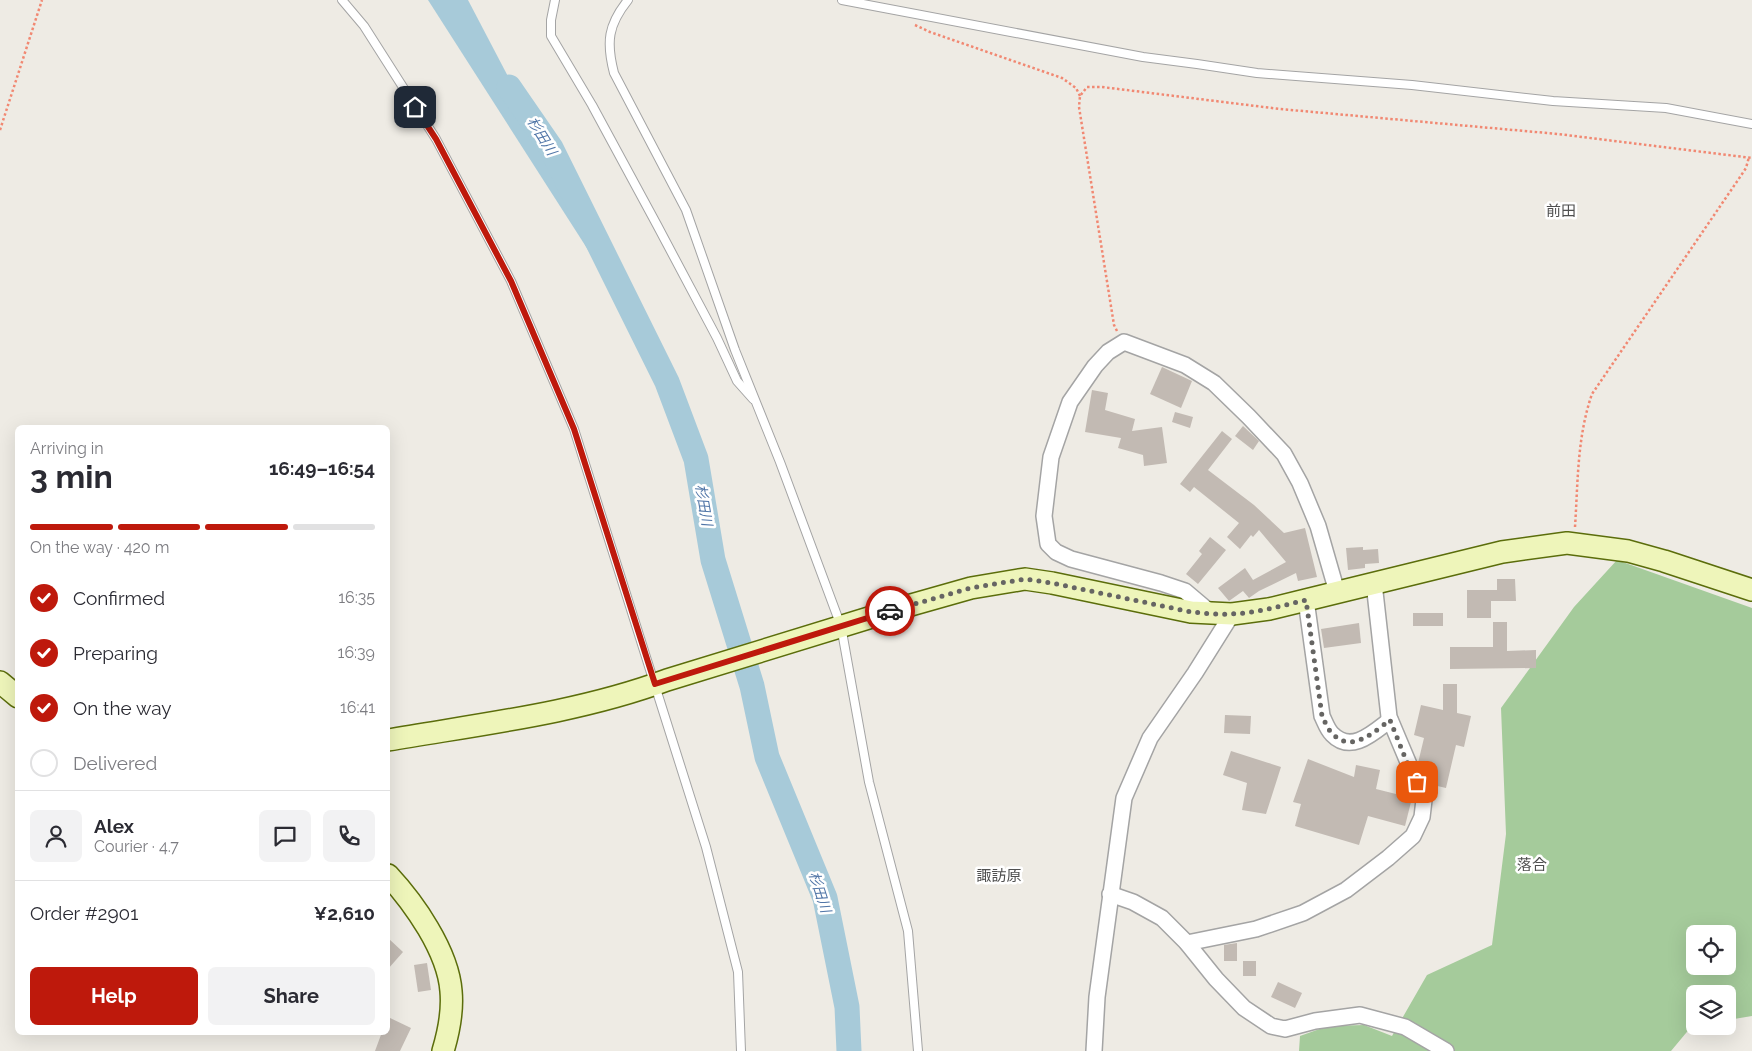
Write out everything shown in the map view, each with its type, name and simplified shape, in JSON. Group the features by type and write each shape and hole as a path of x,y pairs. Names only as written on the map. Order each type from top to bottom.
{"street":[{"path":"1221,614 1185,591 1161,582 1071,559 1056,552 1048,544 1044,516 1051,457 1070,402 1095,366 1108,352 1124,342 1184,365 1214,383 1284,454 1300,483 1318,526 1337,592"},
{"path":"390,740 531,716 634,692 842,626 971,588 1025,579 1191,612 1221,614 1269,609 1502,552 1549,544 1574,543 1628,551 1752,590"},
{"path":"1187,943 1256,929 1303,913 1346,890 1413,836 1422,817 1424,800 1390,720 1374,583"},
{"path":"1306,600 1322,716 1331,733 1343,742 1354,742 1370,735 1390,720"},
{"path":"1094,1051 1097,997 1124,798 1150,738 1195,673 1221,614"},
{"path":"0,682 15,694"},
{"path":"390,877 402,890 426,927 445,962 452,1004 451,1020 443,1051"},
{"path":"1110,894 1133,902 1162,918 1187,943 1244,1008 1271,1026 1285,1029 1315,1021 1360,1015 1405,1027 1446,1051"}],"lane":[{"path":"342,0 364,26 436,139 511,281 574,429 661,682 706,847 738,972 741,1051"},
{"path":"555,0 551,20 551,36 592,105 657,225 716,338 736,381 756,402"},
{"path":"628,0 617,13 610,33 609,56 614,73 686,210 735,350 842,626 870,782 908,930 918,1051"},
{"path":"842,0 1144,57 1240,70 1412,85 1553,101 1666,108 1752,124"}],"path":[{"path":"0,130 42,0"},
{"path":"902,11 916,26 1062,78 1076,88 1080,96 1079,107 1114,326 1124,342"},
{"path":"1080,96 1087,87 1102,87 1280,109 1558,134 1750,158 1738,180 1592,394 1584,415 1581,436 1574,543"}],"green space":[{"path":"1617,560 1752,608 1752,1016 1736,1019 1736,985 1686,985 1686,1033 1671,1051 1299,1051 1300,1036 1328,1026 1364,1025 1392,1036 1427,975 1492,945 1506,834 1501,708 1574,607"}],"water":[{"path":"428,0 468,0 647,342"}],"building":[{"path":"1162,367 1192,381 1181,408 1150,394"},
{"path":"1092,390 1108,393 1105,410 1135,419 1132,431 1162,427 1167,463 1144,466 1143,455 1118,448 1121,438 1085,432"},
{"path":"1175,412 1193,417 1190,428 1172,422"},
{"path":"1243,426 1259,441 1253,450 1235,436"},
{"path":"1222,431 1232,439 1208,470 1254,505 1284,533 1305,528 1317,577 1298,581 1296,573 1249,598 1243,591 1229,601 1218,588 1245,568 1253,580 1286,562 1259,530 1253,537 1251,535 1240,549 1227,537 1239,523 1194,487 1190,492 1180,484"},
{"path":"1210,537 1226,550 1198,584 1186,574 1202,554 1199,551"},
{"path":"1363,547 1363,550 1378,549 1379,563 1365,564 1365,568 1348,570 1346,548"},
{"path":"1497,579 1515,579 1516,601 1491,601 1491,618 1467,618 1467,590 1497,590"},
{"path":"1413,613 1443,613 1443,626 1413,626"},
{"path":"1493,622 1507,622 1507,651 1536,650 1536,668 1450,669 1450,647 1493,647"},
{"path":"1359,623 1361,643 1324,648 1321,629"},
{"path":"1443,684 1457,684 1457,713 1471,716 1464,747 1456,745 1446,788 1429,784 1433,768 1418,763 1424,738 1414,735 1421,705 1443,710"},
{"path":"1225,715 1251,716 1250,734 1224,733"},
{"path":"1231,751 1281,767 1266,814 1242,810 1247,783 1223,775"},
{"path":"1308,759 1354,777 1356,765 1380,770 1376,789 1412,798 1405,826 1368,816 1359,845 1295,826 1301,804 1293,802"},
{"path":"390,940 403,952 390,967"},
{"path":"1237,943 1237,961 1224,961 1224,945"},
{"path":"1243,961 1256,961 1256,976 1243,976"},
{"path":"427,963 431,990 418,992 414,965"},
{"path":"1278,982 1302,993 1295,1008 1271,997"},
{"path":"390,1018 411,1028 400,1051 375,1051 381,1035 390,1035"}],"waterway":[{"name":"杉田川","path":"509,87 551,148 667,382 696,459 713,560 752,686 767,757 825,898 847,1007 849,1051"}],"way so far":[{"path":"890,611 971,588 1025,579 1191,612 1211,614 1232,614 1269,609 1306,600 1322,716 1331,733 1343,742 1354,742 1370,735 1390,720 1417,782"}],"district":[{"name":"前田","path":"1561,211"},
{"name":"落合","path":"1532,865"},
{"name":"諏訪原","path":"999,876"}],"route":[{"path":"415,107 436,139 511,281 574,429 655,684 890,611"}]}
